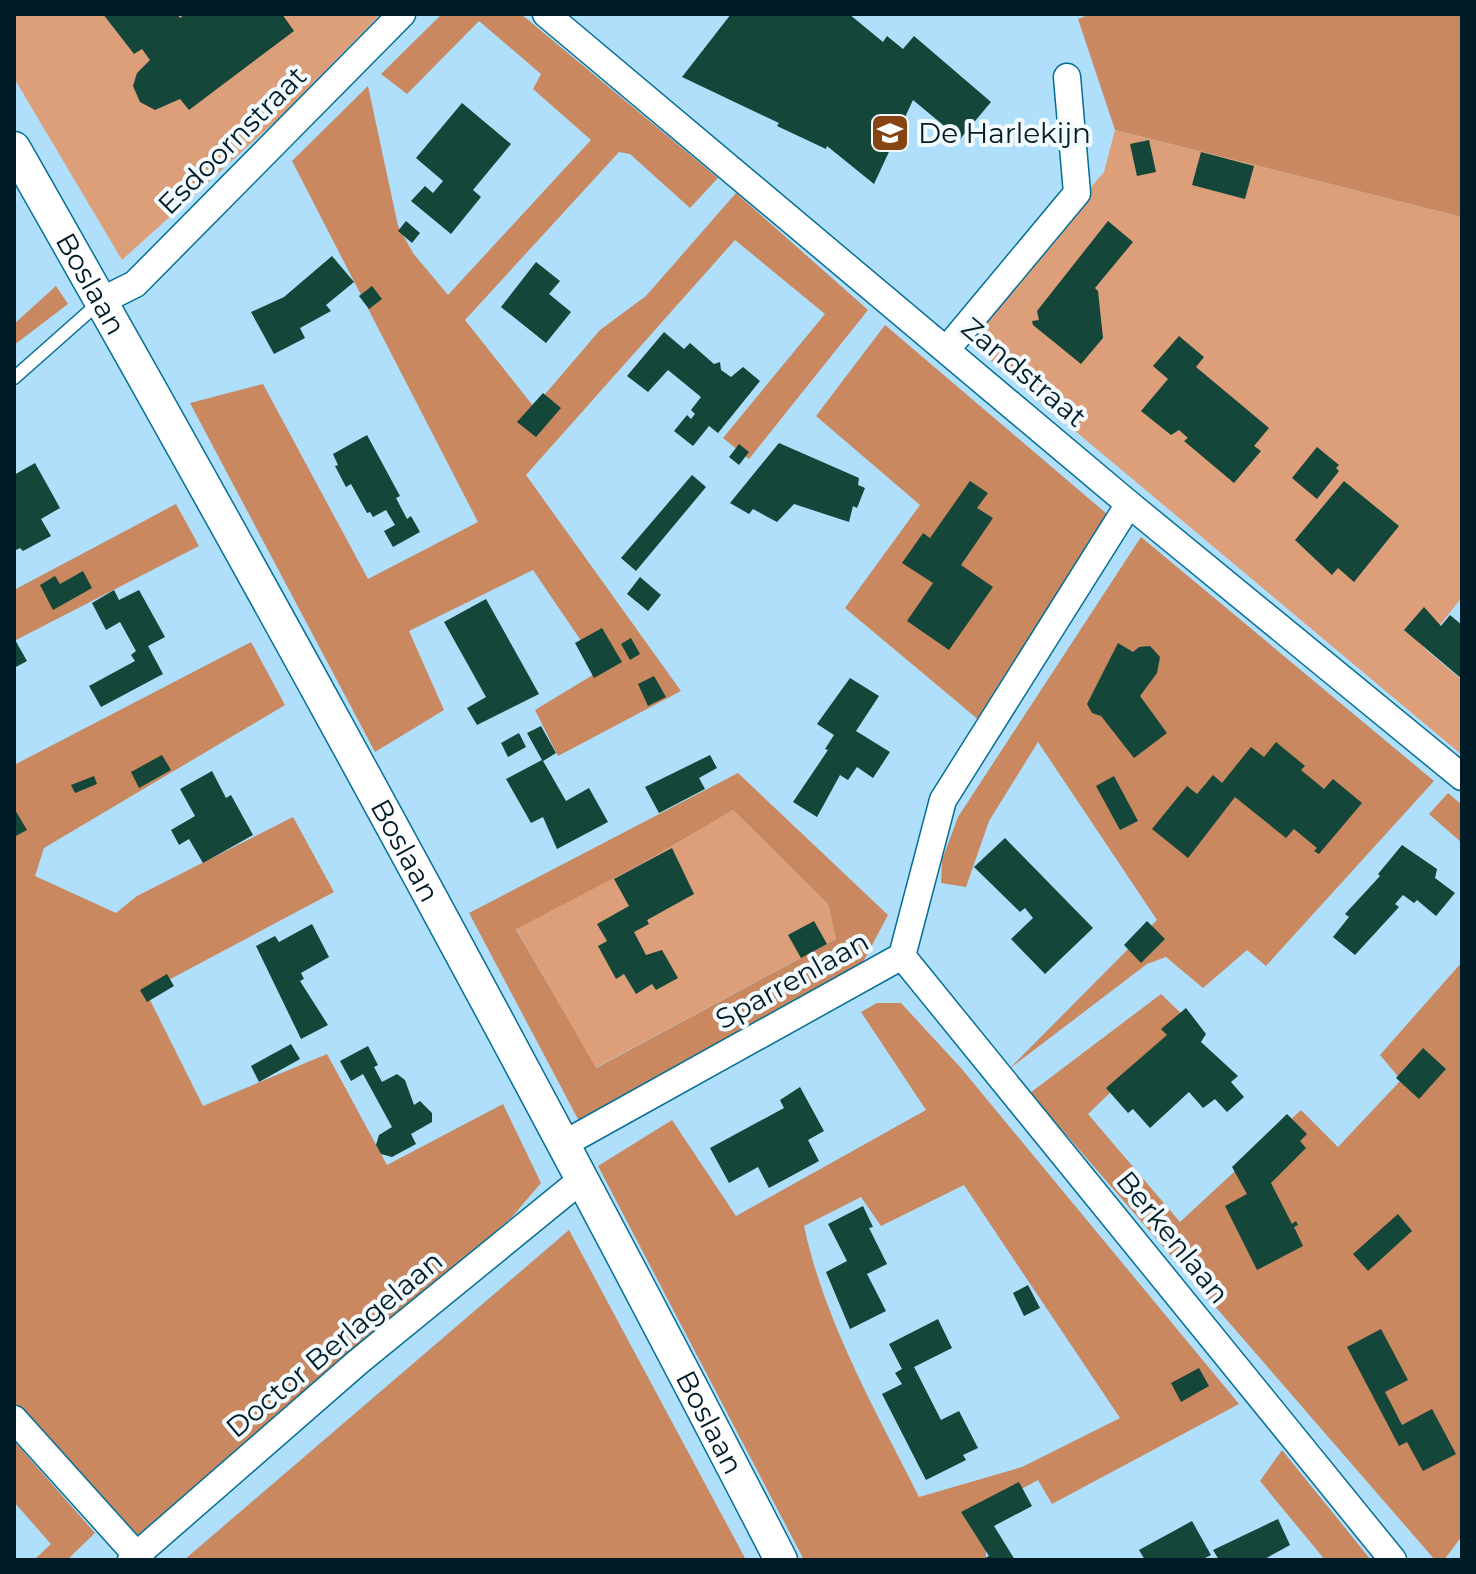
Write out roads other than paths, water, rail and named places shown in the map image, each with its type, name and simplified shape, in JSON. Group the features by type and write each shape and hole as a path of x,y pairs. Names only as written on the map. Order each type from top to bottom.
{"street":[{"name":"Esdoornstraat","path":"101,301 135,284 402,14"},
{"name":"Zandstraat","path":"546,14 1129,504 1462,777"},
{"path":"947,349 1077,193 1067,77"},
{"name":"Boslaan","path":"14,148 101,301 562,1145 781,1560"},
{"name":"Sparrenlaan","path":"562,1145 902,956 943,800 1129,504"},
{"name":"Berkenlaan","path":"902,956 1393,1560"},
{"name":"Doctor Berlagelaan","path":"137,1558 358,1362 581,1180"},
{"path":"14,1419 137,1558"}],"lane":[{"path":"14,378 101,301"}],"place":[{"name":"De Harlekijn","path":"890,133"}]}
